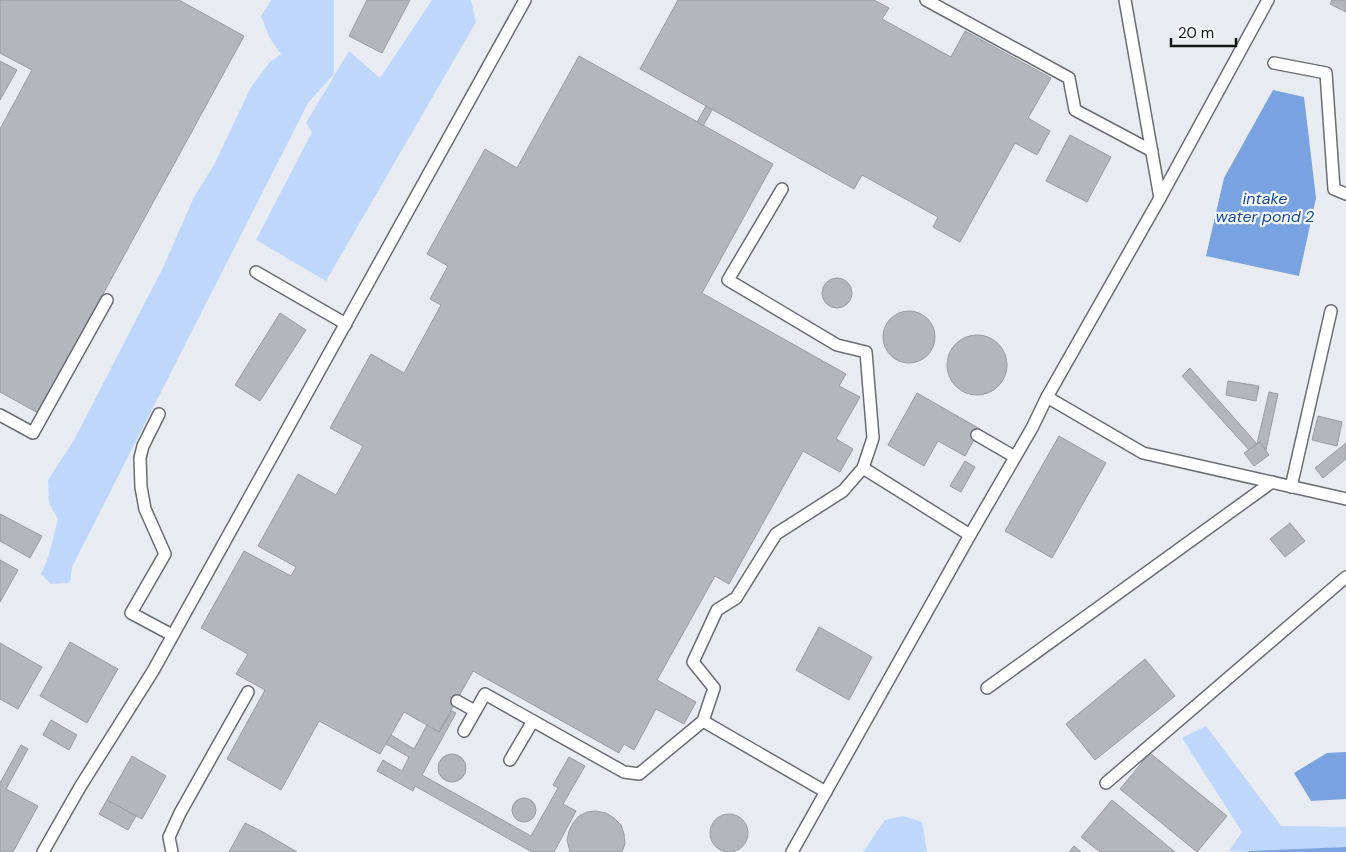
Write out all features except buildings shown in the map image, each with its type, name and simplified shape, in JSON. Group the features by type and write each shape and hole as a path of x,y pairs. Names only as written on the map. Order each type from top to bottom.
{"lane":[{"path":"43,852 80,787 153,671 525,0"},
{"path":"926,0 1068,78 1075,110 1152,151"},
{"path":"1126,0 1160,198"},
{"path":"792,852 1160,198 1268,0"},
{"path":"1274,63 1326,73 1334,189 1346,194"},
{"path":"464,731 484,694 624,772 639,774 703,721 714,688 693,662 716,610 736,598 776,534 843,491 863,468 873,438 866,352 837,345 728,280 782,189"},
{"path":"256,272 346,324"},
{"path":"0,416 34,433 107,300"},
{"path":"1291,487 1331,311"},
{"path":"1047,397 1143,453 1346,499"},
{"path":"159,414 143,446 140,458 145,509 165,554 132,613 172,635"},
{"path":"977,435 1014,457"},
{"path":"863,468 970,535"},
{"path":"987,688 1272,482"},
{"path":"1106,783 1346,577"},
{"path":"172,852 170,837 180,813 248,692"},
{"path":"457,701 475,712"},
{"path":"510,760 533,721"},
{"path":"703,721 826,792"}],"shaded area":[{"path":"271,0 334,0 334,74 308,103 72,567 70,583 51,584 41,574 48,558 58,519 49,503 48,480 74,440 162,270 194,197 214,165 251,87 270,62 281,54 269,37 261,16"},
{"path":"432,0 471,0 476,22 326,281 256,240 312,132 306,123 349,51 380,78"},
{"path":"1206,726 1281,826 1346,827 1346,847 1248,852 1229,851 1242,832 1182,738"},
{"path":"903,816 922,822 927,852 863,852 885,820"}],"water":[{"name":"intake water pond 2","path":"1273,90 1304,97 1316,198 1299,276 1206,256 1224,178"},
{"path":"1346,752 1346,799 1311,801 1294,773 1327,753"},
{"path":"1346,847 1346,852 1249,852 1249,851"}]}
